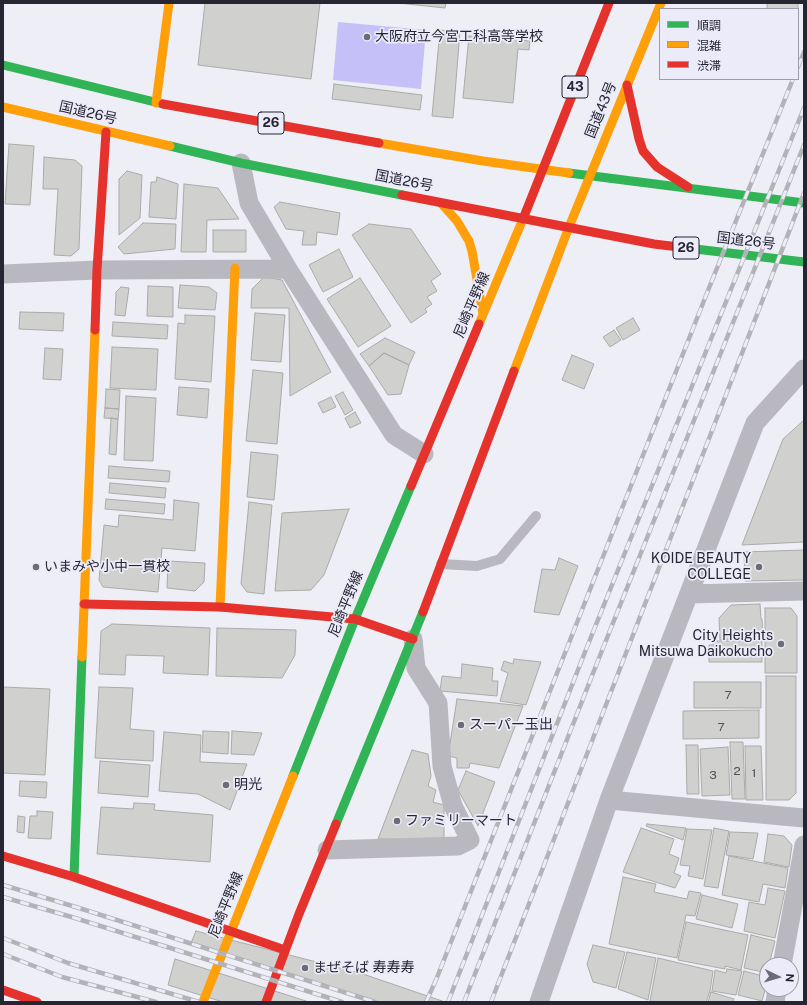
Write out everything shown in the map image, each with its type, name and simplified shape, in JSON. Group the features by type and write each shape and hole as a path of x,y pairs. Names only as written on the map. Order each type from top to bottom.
{"main road":[{"path":"156,103 169,3"},
{"name":"43","path":"523,219 541,170 609,3"},
{"name":"国道43号","path":"569,227 661,3"},
{"name":"国道26号","path":"3,65 156,103 541,170 804,203"},
{"path":"627,85 643,151 657,167 692,189"},
{"name":"国道26号","path":"3,107 241,163 523,219 654,244 804,262"},
{"path":"74,877 97,270 106,132"},
{"path":"441,203 457,221 469,241 483,314"},
{"name":"尼崎平野線","path":"203,1002 355,619 523,219"},
{"path":"266,1002 285,950 413,639 569,227"},
{"path":"220,607 235,268"},
{"path":"84,604 220,607 355,619 413,639"},
{"path":"3,856 74,877 285,950"},
{"path":"3,990 37,1002"}],"street":[{"path":"241,163 249,203 288,269 394,435 424,454"},
{"path":"3,274 97,270 235,268 288,269"},
{"path":"544,1000 609,800 755,423 804,368"},
{"path":"689,594 804,591"},
{"path":"327,850 458,846 470,840 453,806 442,766 438,703 416,668 413,639"},
{"path":"609,800 804,818"},
{"path":"783,957 804,845"}],"lane":[{"path":"441,564 477,566 500,559 536,516"}],"shaded area":[{"path":"338,22 426,30 421,89 333,80"}],"building":[{"path":"205,3 320,3 311,79 198,65"},
{"path":"398,3 446,3 445,8"},
{"path":"767,3 798,3 798,8 767,8"},
{"path":"440,30 460,32 453,118 432,116"},
{"path":"469,36 530,41 529,50 518,49 513,103 463,98"},
{"path":"334,84 422,95 420,110 332,99"},
{"path":"9,144 34,146 30,205 5,204"},
{"path":"44,157 75,160 82,166 79,249 71,256 54,255 58,189 43,189"},
{"path":"127,171 142,175 140,218 119,235 119,179"},
{"path":"157,177 178,184 176,219 149,217 151,182 156,182"},
{"path":"184,184 218,188 239,219 207,220 206,252 181,252"},
{"path":"280,202 340,213 337,235 317,232 316,245 302,245 304,231 286,229 274,207"},
{"path":"143,223 176,224 175,249 124,254 118,247"},
{"path":"369,224 411,229 441,274 431,281 437,291 427,297 432,304 425,309 427,312 411,323 352,235"},
{"path":"213,230 246,230 246,252 213,252"},
{"path":"339,249 353,277 323,292 309,265"},
{"path":"264,277 282,280 331,372 290,396 289,308 251,308 252,289"},
{"path":"360,278 391,326 358,347 327,299"},
{"path":"180,285 209,287 217,293 215,310 178,308"},
{"path":"148,286 173,287 173,317 147,316"},
{"path":"121,287 129,288 125,316 115,315 116,292"},
{"path":"20,312 64,313 63,331 19,329"},
{"path":"255,313 285,315 281,362 251,360"},
{"path":"185,315 215,316 211,382 175,379 178,323 185,324"},
{"path":"633,318 640,330 623,340 616,328"},
{"path":"113,322 168,325 167,339 112,336"},
{"path":"614,330 621,340 610,347 603,337"},
{"path":"385,338 415,352 409,365 384,353 369,366 360,354"},
{"path":"112,347 158,349 156,390 110,388"},
{"path":"45,348 63,349 61,380 43,379"},
{"path":"384,353 409,365 401,394 388,395 369,366"},
{"path":"572,355 594,364 584,389 562,380"},
{"path":"253,370 283,373 277,444 246,441"},
{"path":"179,387 209,389 207,418 177,415"},
{"path":"106,389 120,390 119,409 105,408"},
{"path":"343,392 353,410 345,415 335,396"},
{"path":"126,396 156,398 153,461 124,460"},
{"path":"331,397 336,407 323,413 318,403"},
{"path":"105,408 119,409 118,419 104,418"},
{"path":"355,412 361,423 350,428 345,418"},
{"path":"111,418 118,419 116,455 109,454"},
{"path":"804,420 804,542 742,545 783,439"},
{"path":"251,452 278,455 274,500 247,497"},
{"path":"109,466 170,471 169,482 108,478"},
{"path":"110,483 166,488 165,498 109,493"},
{"path":"106,499 165,504 164,514 105,509"},
{"path":"174,500 199,503 195,551 162,548 158,592 103,587 99,580 104,525 118,527 119,515 173,520"},
{"path":"249,502 272,505 264,594 247,592 241,584"},
{"path":"349,509 324,575 311,590 275,591 282,513"},
{"path":"804,550 804,580 745,581 744,552"},
{"path":"559,558 578,566 559,615 534,612 542,569 555,570"},
{"path":"168,561 205,563 204,582 195,591 167,588"},
{"path":"760,604 763,639 720,640 719,618 731,605"},
{"name":"City Heights Mitsuwa Daikokucho","path":"765,608 791,608 797,616 797,673 765,673"},
{"path":"112,624 210,628 208,675 163,673 164,656 126,655 125,675 99,674 101,631"},
{"path":"217,628 296,630 295,655 282,678 216,676"},
{"path":"713,641 762,641 762,662 709,662 709,645 714,645"},
{"path":"514,659 541,662 526,705 500,701 508,673 501,670 504,661 513,664"},
{"path":"462,664 493,668 492,681 498,681 497,696 440,691 442,676 461,678"},
{"path":"766,676 796,676 796,793 789,800 766,800"},
{"path":"694,682 761,682 761,708 694,708"},
{"path":"3,687 50,689 45,775 3,773"},
{"path":"99,687 133,688 130,729 154,731 153,761 95,758"},
{"path":"457,699 523,706 499,768 470,763 469,768 457,768 457,758 448,756"},
{"path":"759,710 759,738 683,739 683,711"},
{"path":"203,731 229,732 228,754 202,752"},
{"path":"232,731 262,733 254,755 231,754"},
{"path":"164,732 201,735 200,762 247,764 230,810 198,794 159,791"},
{"path":"730,742 743,742 745,799 732,799"},
{"path":"686,745 698,745 699,794 687,794"},
{"path":"745,746 761,746 763,800 746,800"},
{"path":"728,747 730,795 702,796 700,749"},
{"path":"412,750 428,754 431,776 428,786 436,790 433,802 444,805 444,840 378,839"},
{"path":"100,761 150,765 148,797 98,793"},
{"path":"466,771 495,782 478,826 458,790"},
{"path":"20,781 47,782 46,798 19,796"},
{"path":"134,803 155,804 154,810 213,815 210,862 97,854 101,807 133,809"},
{"path":"37,811 53,812 51,839 28,838 30,816 37,816"},
{"path":"18,816 25,817 24,833 17,832"},
{"path":"647,824 686,828 683,840 646,826"},
{"path":"641,828 674,839 669,854 679,858 674,873 681,876 675,888 623,872"},
{"path":"714,828 729,831 718,888 704,886"},
{"path":"687,829 712,830 703,879 688,876 690,866 680,865"},
{"path":"730,832 758,833 753,859 726,855"},
{"path":"768,834 784,836 792,845 789,867 764,862"},
{"path":"729,856 788,868 785,888 763,884 759,902 722,895"},
{"path":"623,877 656,884 654,892 687,899 689,891 701,893 695,916 686,915 677,958 609,944"},
{"path":"768,888 785,891 775,938 744,931 749,902 765,905"},
{"path":"702,895 738,904 732,928 696,919"},
{"path":"686,922 748,935 741,970 725,966 725,969 678,960"},
{"path":"196,931 363,974 445,1002 375,1002 191,943"},
{"path":"751,935 775,941 771,957 759,957 759,971 744,968"},
{"path":"593,945 625,952 616,988 593,982 587,964"},
{"path":"627,952 656,958 648,1000 618,989"},
{"path":"658,958 713,971 710,991 706,1002 650,1001"},
{"path":"175,959 309,1002 223,1002 168,985"},
{"path":"727,969 742,971 736,995 712,991 715,970 726,973"},
{"path":"744,971 759,975 759,997 763,997 762,1001 738,995"},
{"path":"711,992 734,999 733,1002 708,1002"}],"railway":[{"path":"799,64 804,52"},
{"path":"426,1002 793,80"},
{"path":"448,1002 585,652 804,108"},
{"path":"464,1002 599,658 804,145"},
{"path":"491,1002 804,193"},
{"path":"3,885 375,1002"},
{"path":"3,897 75,918 342,1002"},
{"path":"3,938 68,963 199,1002"},
{"path":"3,954 62,977 156,1002"}],"traffic: fast":[{"path":"3,65 163,104"},
{"path":"170,146 241,163 402,195"},
{"path":"569,173 804,203"},
{"path":"679,247 804,262"},
{"path":"293,776 355,619 411,486"},
{"path":"336,824 423,612"},
{"path":"74,877 82,657"}],"traffic: slow":[{"path":"156,103 169,3"},
{"path":"569,227 661,3"},
{"path":"3,107 170,146"},
{"path":"379,143 483,161 569,173"},
{"path":"441,203 457,221 469,241 483,314"},
{"path":"479,324 523,219"},
{"path":"514,371 569,227"},
{"path":"220,607 235,268"},
{"path":"82,657 95,330"},
{"path":"203,1002 293,776"}],"traffic: jam":[{"path":"523,219 609,3"},
{"path":"627,85 643,151 657,167 688,187"},
{"path":"163,104 379,143"},
{"path":"95,330 97,270 106,132"},
{"path":"402,195 654,244 679,247"},
{"path":"411,486 479,324"},
{"path":"423,612 514,371"},
{"path":"84,604 220,607 355,619 413,639"},
{"path":"266,1002 299,914 336,824"},
{"path":"3,856 74,877 285,950"},
{"path":"3,990 37,1002"}],"place":[{"name":"大阪府立今宮工科高等学校","path":"367,37"},
{"name":"いまみや小中一貫校","path":"36,567"},
{"name":"KOIDE BEAUTY COLLEGE","path":"759,567"},
{"name":"City Heights Mitsuwa Daikokucho","path":"781,644"},
{"name":"スーパー玉出","path":"461,725"},
{"name":"明光","path":"226,785"},
{"name":"ファミリーマート","path":"397,821"},
{"name":"まぜそば 寿寿寿","path":"305,968"}]}
